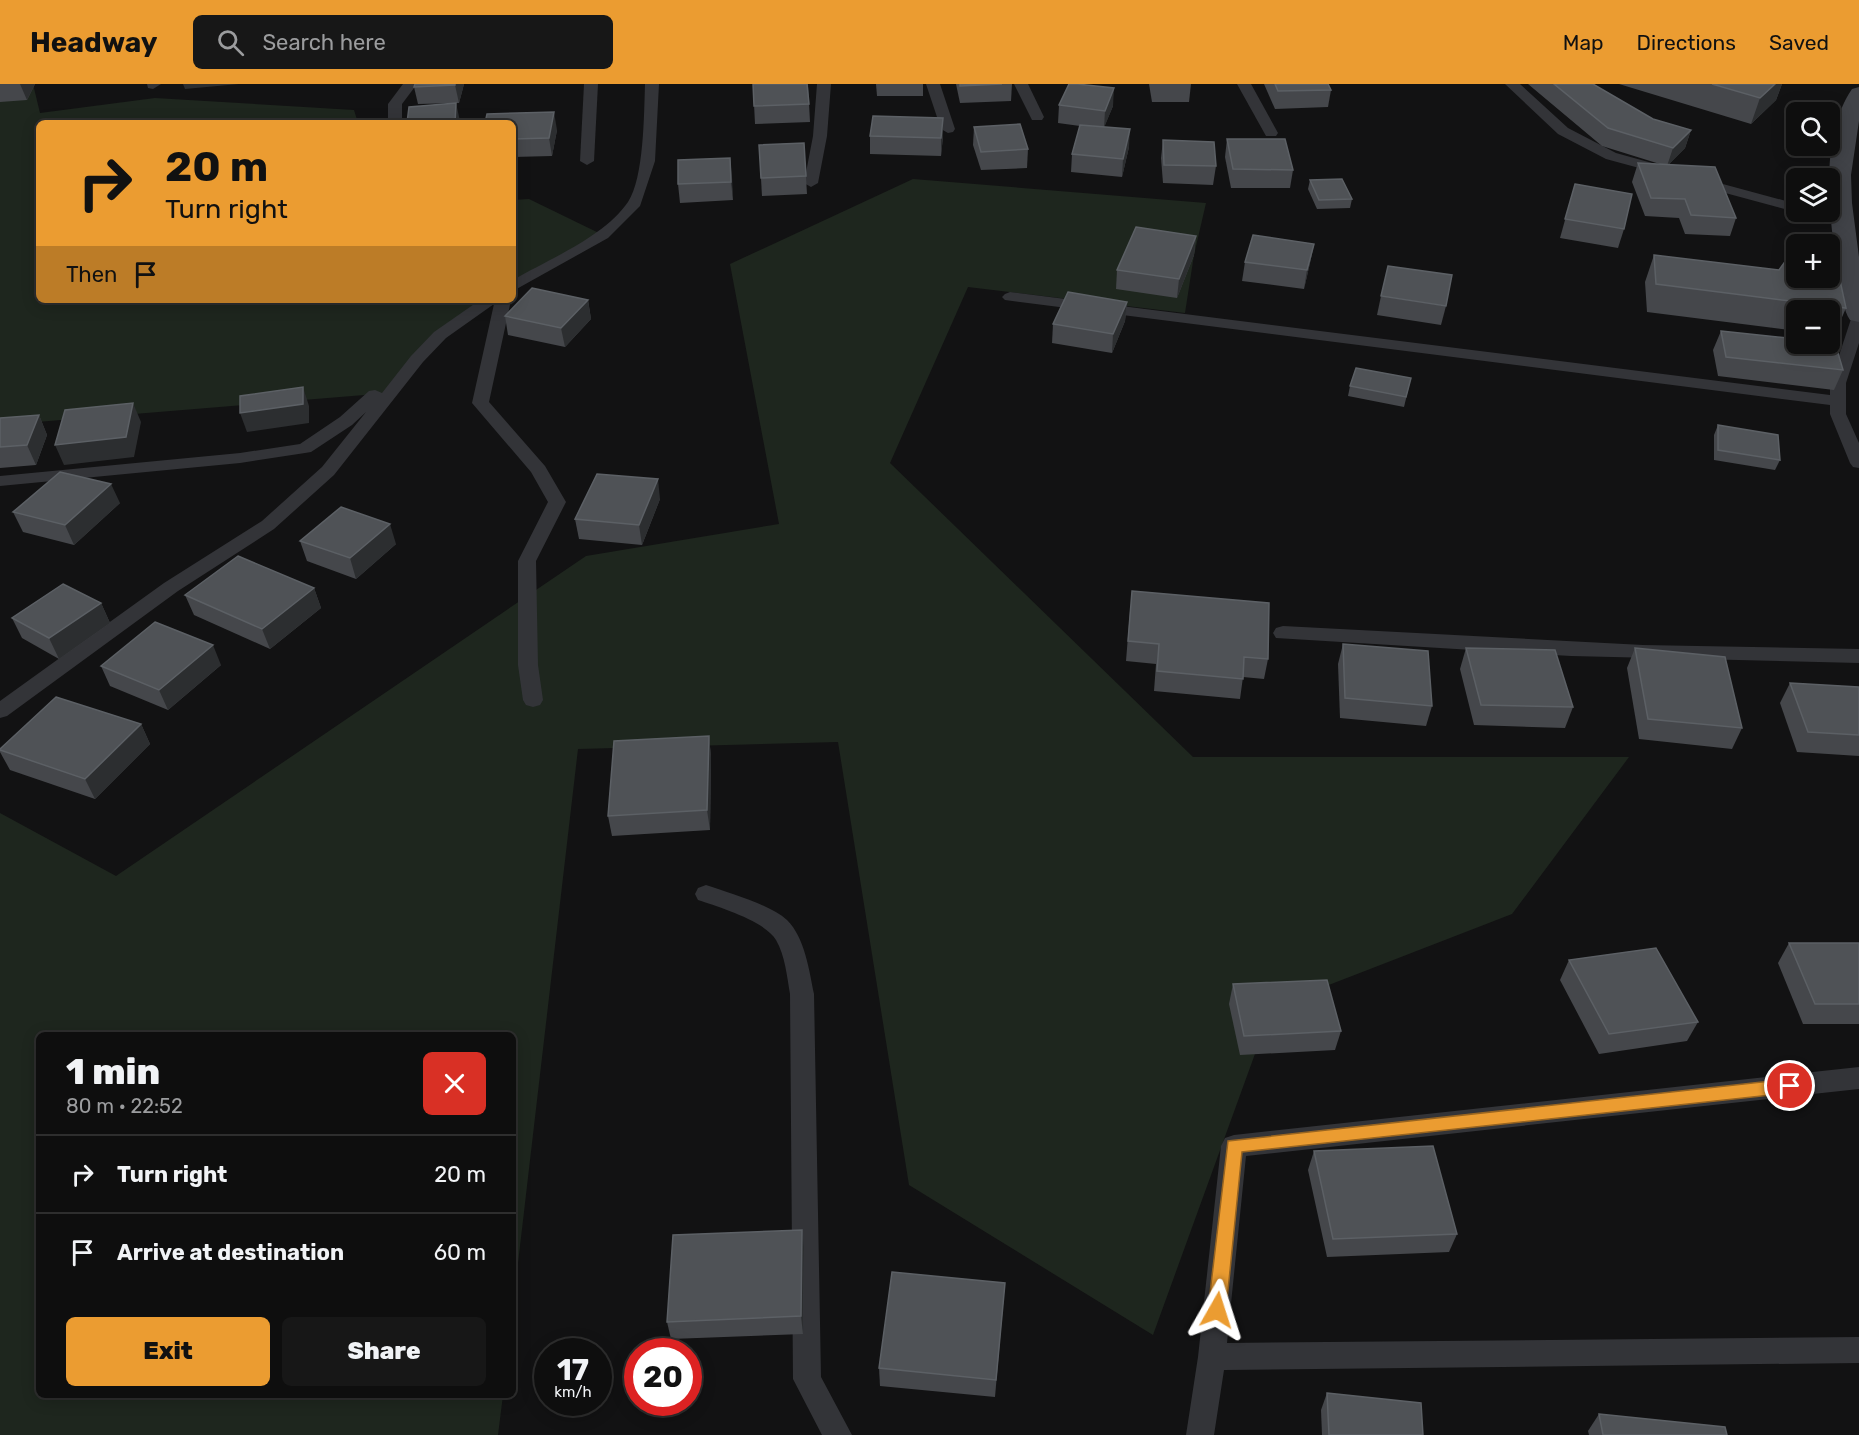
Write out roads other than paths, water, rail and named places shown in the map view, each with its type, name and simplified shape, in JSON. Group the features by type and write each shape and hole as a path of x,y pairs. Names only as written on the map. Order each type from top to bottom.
{"main road":[{"path":"1840,168 1840,156 1850,112 1859,93"},
{"path":"1840,217 1859,315"}],"lane":[{"path":"395,120 395,104 410,84"},
{"path":"587,161 591,84"},
{"path":"516,284 603,235 635,203 648,161 652,84"},
{"path":"812,183 820,136 824,84"},
{"path":"933,84 948,129"},
{"path":"1021,84 1037,117"},
{"path":"1244,84 1271,133"},
{"path":"1512,84 1563,131 1611,156 1786,205"},
{"path":"1010,297 1838,400"},
{"path":"0,481 240,458 305,448 346,421 417,358 440,334 486,303"},
{"path":"502,303 480,403 539,470 557,502 527,561 528,665 533,700"},
{"path":"1859,320 1839,383 1838,400 1838,414 1859,464"},
{"path":"0,711 171,587 268,525 328,471 417,358"},
{"path":"1283,633 1485,645 1777,656 1859,656"},
{"path":"706,894 730,902 779,927 792,950 802,994 807,1379 838,1435"},
{"path":"1200,1435 1212,1357 1234,1146 1859,1078"},
{"path":"1212,1357 1859,1350"}]}
